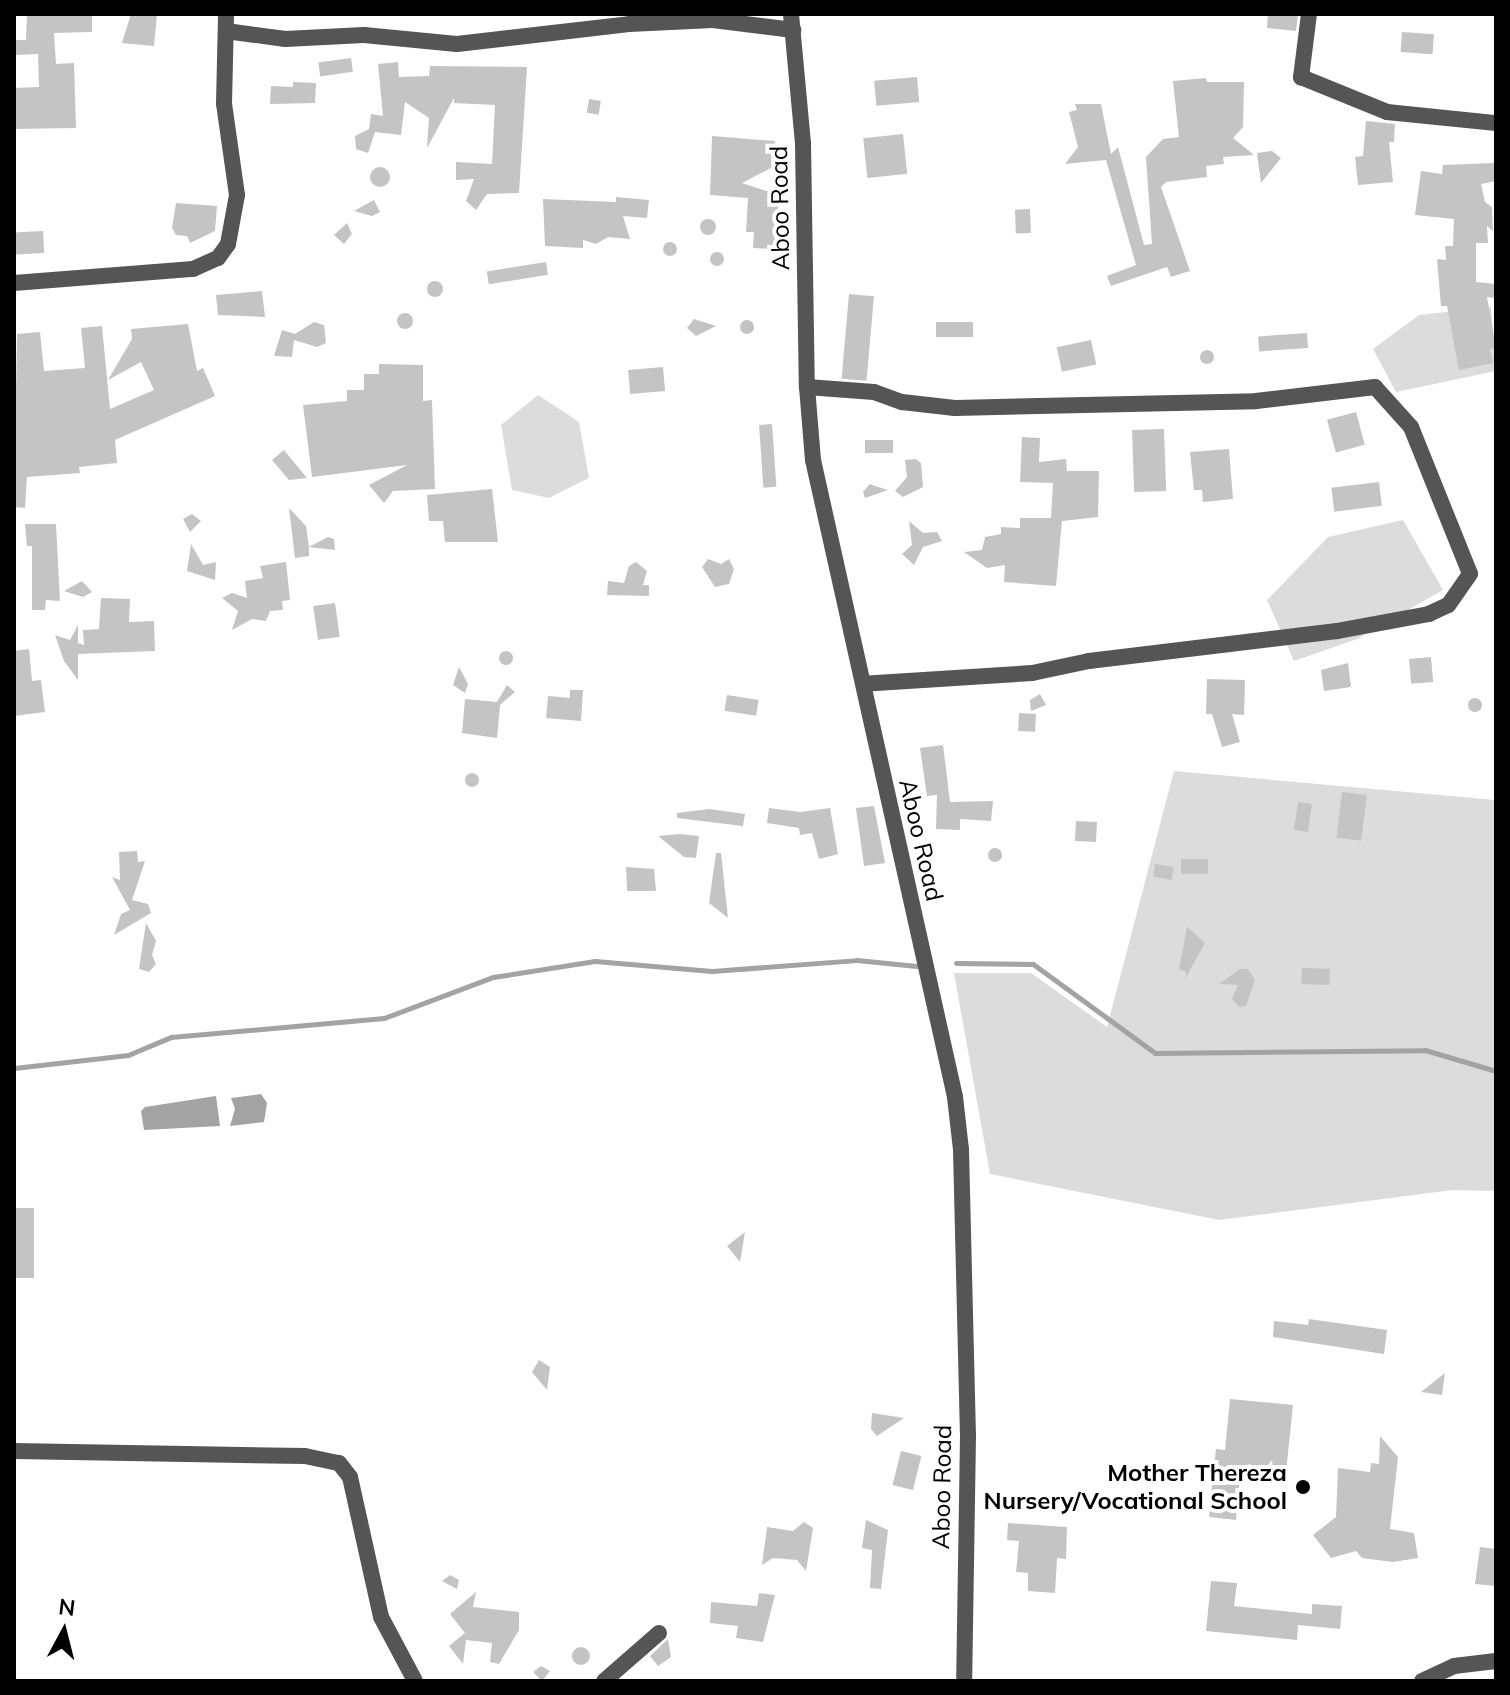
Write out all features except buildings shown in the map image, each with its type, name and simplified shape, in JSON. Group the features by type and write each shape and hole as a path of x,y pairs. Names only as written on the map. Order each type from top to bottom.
{"street":[{"path":"1309,14 1301,77 1387,112 1496,123"},
{"path":"14,283 193,269 218,258 235,223 237,195 224,104 226,22 285,39 364,35 457,44 629,24 713,20 792,22"},
{"name":"Aboo Road","path":"792,22 803,143 807,387 813,460 955,1097 961,1150 968,1436 964,1681"},
{"path":"807,387 874,392 902,402 955,408 1256,401 1375,387 1411,427 1470,574 1448,605 1429,614 1337,631 1089,661 1032,673 864,684"},
{"path":"14,1451 305,1456 339,1463 350,1477 381,1617 415,1681"},
{"path":"604,1681 659,1633"},
{"path":"1422,1681 1454,1666 1496,1661"}],"shaded area":[{"path":"1491,307 1496,371 1396,392 1373,349 1419,315"},
{"path":"538,395 579,422 589,478 549,498 512,490 501,425"},
{"path":"1403,520 1443,590 1357,639 1294,661 1267,600 1328,537"},
{"path":"1174,771 1496,800 1496,1191 1453,1190 1219,1220 990,1174 954,973 1031,973 1107,1027"},
{"path":"261,1094 267,1103 264,1122 230,1126 235,1109 231,1098"},
{"path":"216,1096 220,1126 144,1130 141,1111 145,1107"}],"waterway":[{"path":"14,1068 128,1055 171,1037 384,1018 493,977 595,961 712,971 857,960 917,966"},
{"path":"956,963 1033,964 1155,1053 1425,1050 1496,1071"}],"place":[{"name":"Mother Thereza Nursery/Vocational School","path":"1303,1487"}]}
